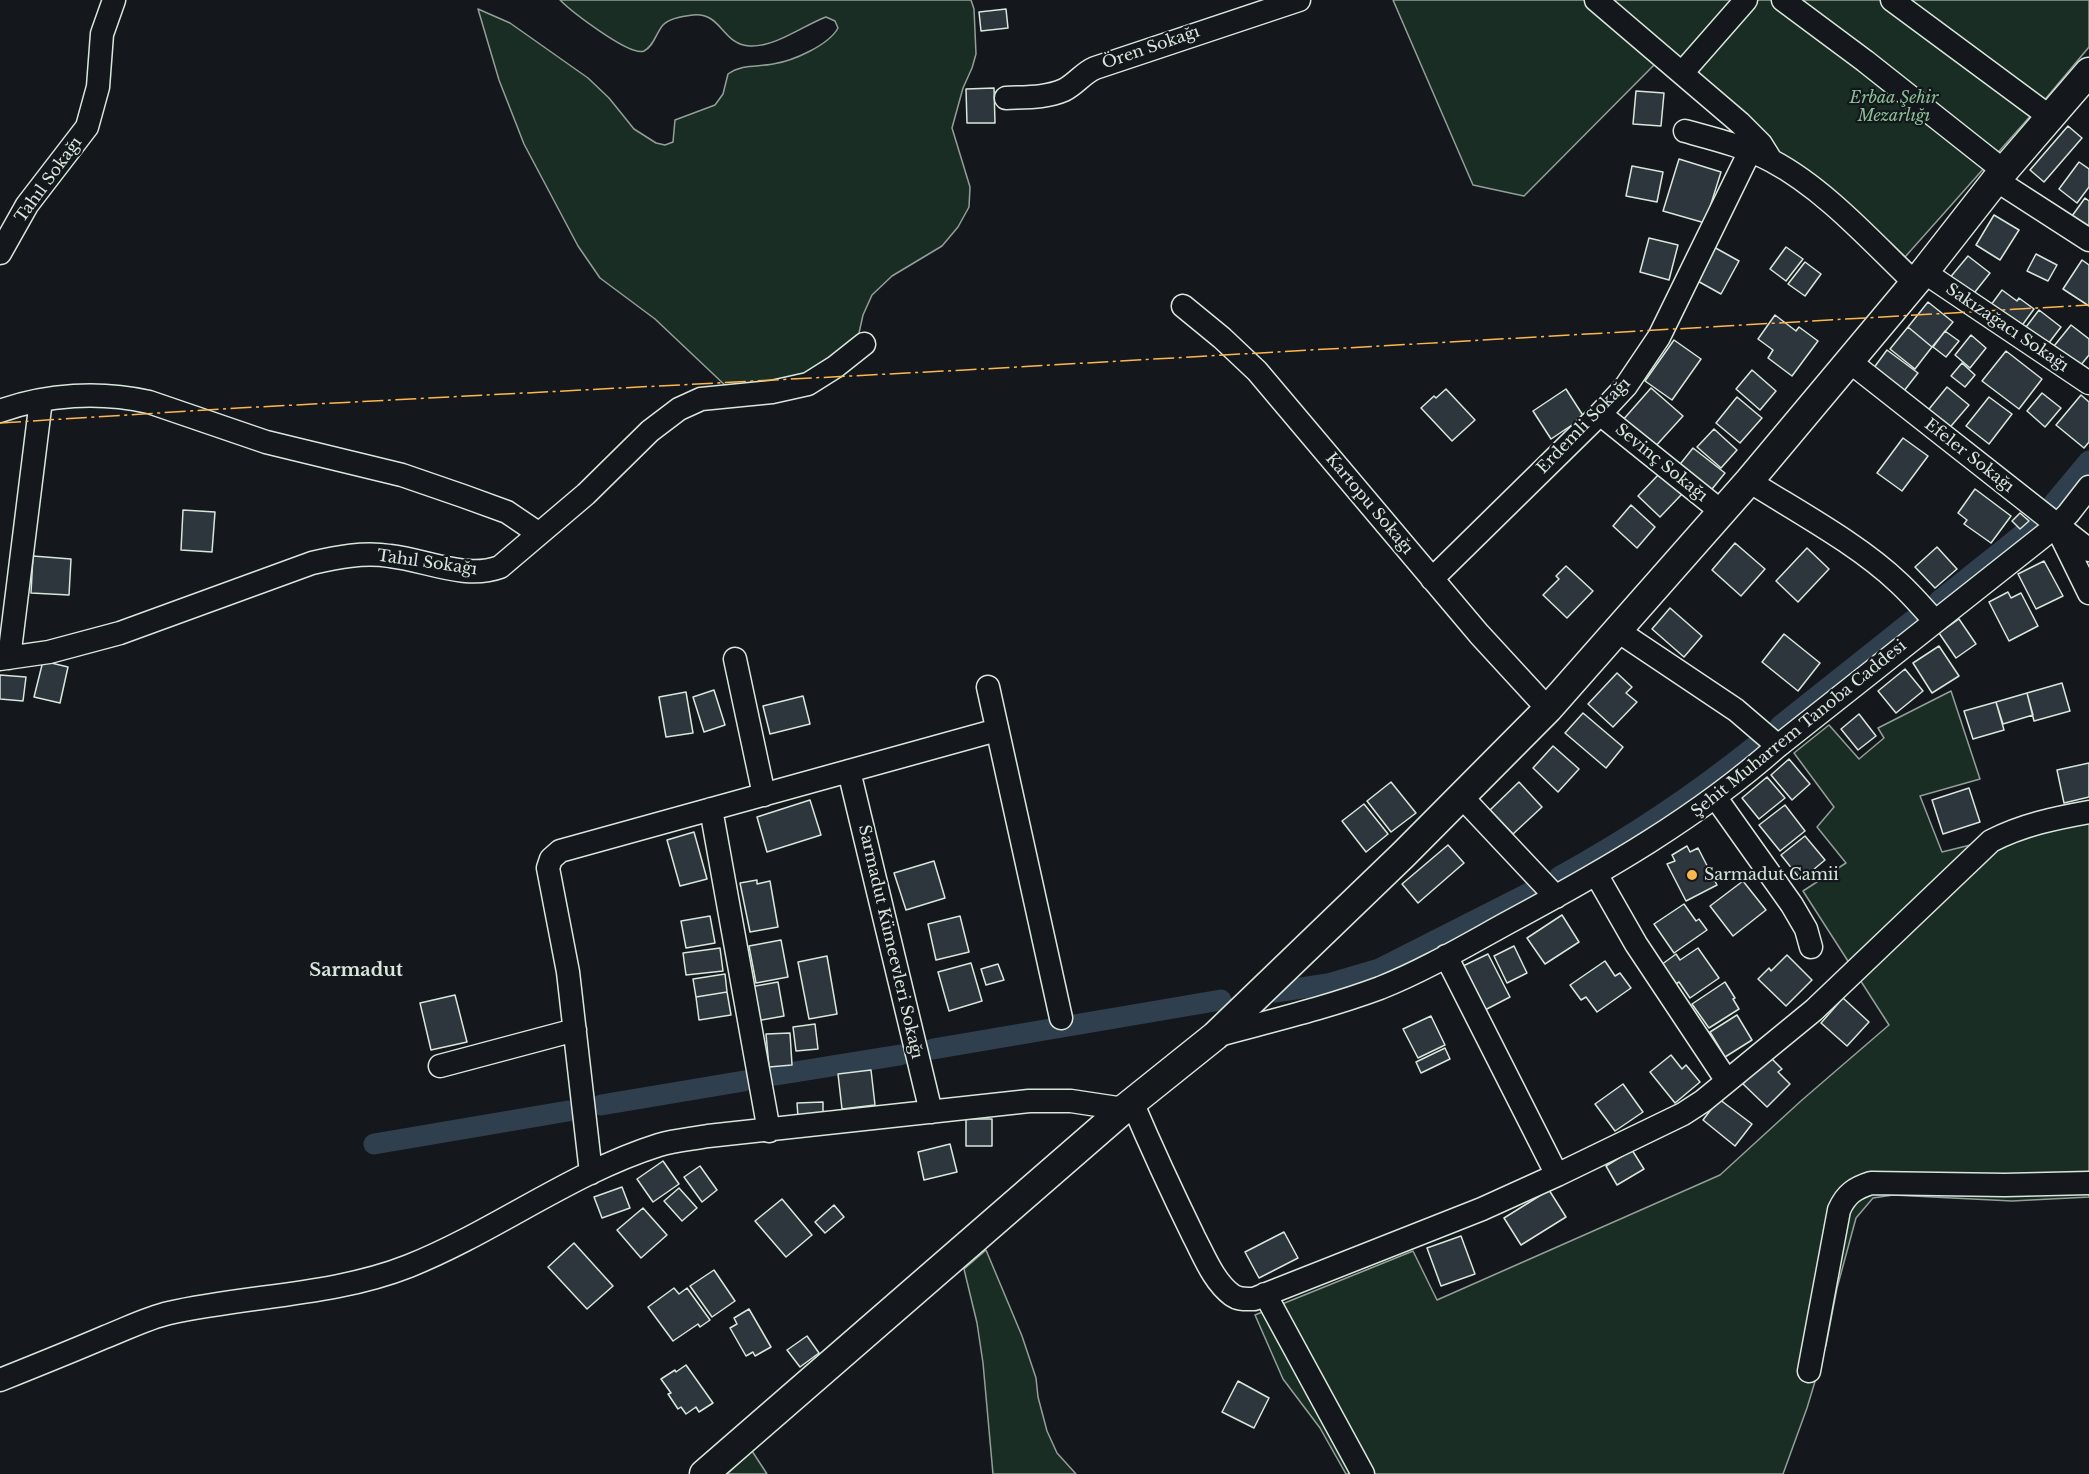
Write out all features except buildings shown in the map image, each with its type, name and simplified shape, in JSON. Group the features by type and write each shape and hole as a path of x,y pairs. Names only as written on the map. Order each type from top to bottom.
{"main road":[{"path":"704,1474 1128,1106 1215,1036 1548,709 1749,481 1919,278 2000,175 2089,72"}],"street":[{"name":"Tahıl Sokağı","path":"0,253 27,205 87,127 98,87 102,34 114,0"},
{"name":"Ören Sokağı","path":"1006,98 1037,97 1056,93 1095,68 1299,0"},
{"path":"1596,0 1748,130 1771,160"},
{"path":"1682,73 1746,0"},
{"path":"1783,0 1865,61 2000,175 2089,240"},
{"path":"1892,0 2050,117"},
{"path":"1684,131 1730,143 1771,160"},
{"name":"Erdemli Sokağı","path":"1432,579 1626,386 1659,338 1750,151"},
{"name":"Sakızağacı Sokağı","path":"1771,160 1810,187 1919,278 2089,383"},
{"name":"Kartopu Sokağı","path":"1183,306 1257,371 1432,579 1548,709"},
{"name":"Tahıl Sokağı","path":"5,658 50,652 120,633 312,563 340,556 364,554 391,556 472,572 488,571 500,567 586,494 650,431 678,409 701,399 772,392 808,384 864,344"},
{"name":"Efeler Sokağı","path":"1849,362 2089,550"},
{"path":"0,411 41,400 102,395 149,402 266,442 402,475 507,512 538,533"},
{"path":"5,658 41,400"},
{"name":"Sevinç Sokağı","path":"1600,414 1722,512"},
{"path":"1749,481 1875,563 1899,582 1935,621"},
{"name":"Şehit Muharrem Tanoba Caddesi","path":"1215,1036 1358,996 1399,979 1556,897 1678,824 1716,798 1778,746 2056,526 2089,487"},
{"path":"2056,526 2089,593"},
{"path":"1618,631 1736,710 1778,746"},
{"path":"735,659 764,795"},
{"path":"988,687 1061,1018"},
{"path":"591,1173 568,972 548,868 551,859 560,851 997,730"},
{"name":"Sarmadut Kümeevleri Sokağı","path":"849,771 931,1112"},
{"path":"1461,796 1556,897"},
{"path":"1716,798 1792,905 1806,929 1811,947"},
{"path":"711,809 769,1131"},
{"path":"2,1376 166,1314 344,1286 409,1266 477,1234 591,1173 661,1144 708,1136 1029,1101 1071,1101 1128,1106 1202,1252 1221,1284 1241,1300 1254,1299 1482,1209 1683,1114 1704,1101 1814,1010 1990,841 2020,828 2089,812"},
{"path":"1596,874 1636,944 1727,1081"},
{"path":"1446,956 1557,1175"},
{"path":"440,1066 575,1030"},
{"path":"1809,1371 1839,1210 1845,1198 1856,1188 1871,1183 2005,1185 2089,1183"},
{"path":"1265,1294 1363,1474"}],"green space":[{"path":"560,0 971,0 974,9 976,54 963,88 952,128 970,187 969,207 958,227 942,246 892,276 872,295 863,315 859,333 841,354 813,374 728,388 655,319 600,278 578,246 524,144 499,80 478,9 510,23 588,78 609,98 634,129 656,143 665,145 673,142 675,120 715,105 723,94 728,74 744,67 767,65 800,56 819,46 833,34 838,28 835,21 826,17 779,40 750,46 733,40 710,18 703,15 685,16 663,25 647,49 637,51 601,32"},
{"name":"Erbaa Şehir Mezarlığı","path":"1393,0 2089,0 2089,47 1905,257 1843,205 1655,64 1524,196 1473,185"},
{"path":"1951,691 1980,779 1920,796 1942,852 2031,830 2089,819 2089,1197 2012,1201 1893,1195 1873,1198 1856,1218 1837,1288 1826,1345 1807,1408 1783,1474 1346,1474 1320,1428 1283,1379 1255,1315 1413,1251 1437,1300 1720,1175 1889,1025 1803,891 1846,863 1817,827 1834,807 1794,753 1829,725 1859,759 1884,738 1878,728"},
{"path":"986,1250 1022,1336 1036,1378 1038,1397 1047,1431 1057,1453 1076,1474 993,1474 983,1363 977,1323 964,1269"},
{"path":"752,1451 767,1474 727,1474"}],"waterway":[{"path":"2054,503 2089,461"},
{"path":"1939,601 2033,526"},
{"path":"1780,726 1912,621"},
{"path":"1559,877 1660,816 1708,783 1754,747"},
{"path":"1275,992 1328,984 1379,969 1529,893"},
{"path":"933,1049 1221,1000"},
{"path":"776,1075 900,1055"},
{"path":"601,1105 744,1081"},
{"path":"374,1144 568,1111"}],"power":[{"path":"0,423 2089,305"}],"place":[{"name":"Sarmadut Camii","path":"1692,875"}],"district":[{"name":"Sarmadut","path":"356,971"}]}
